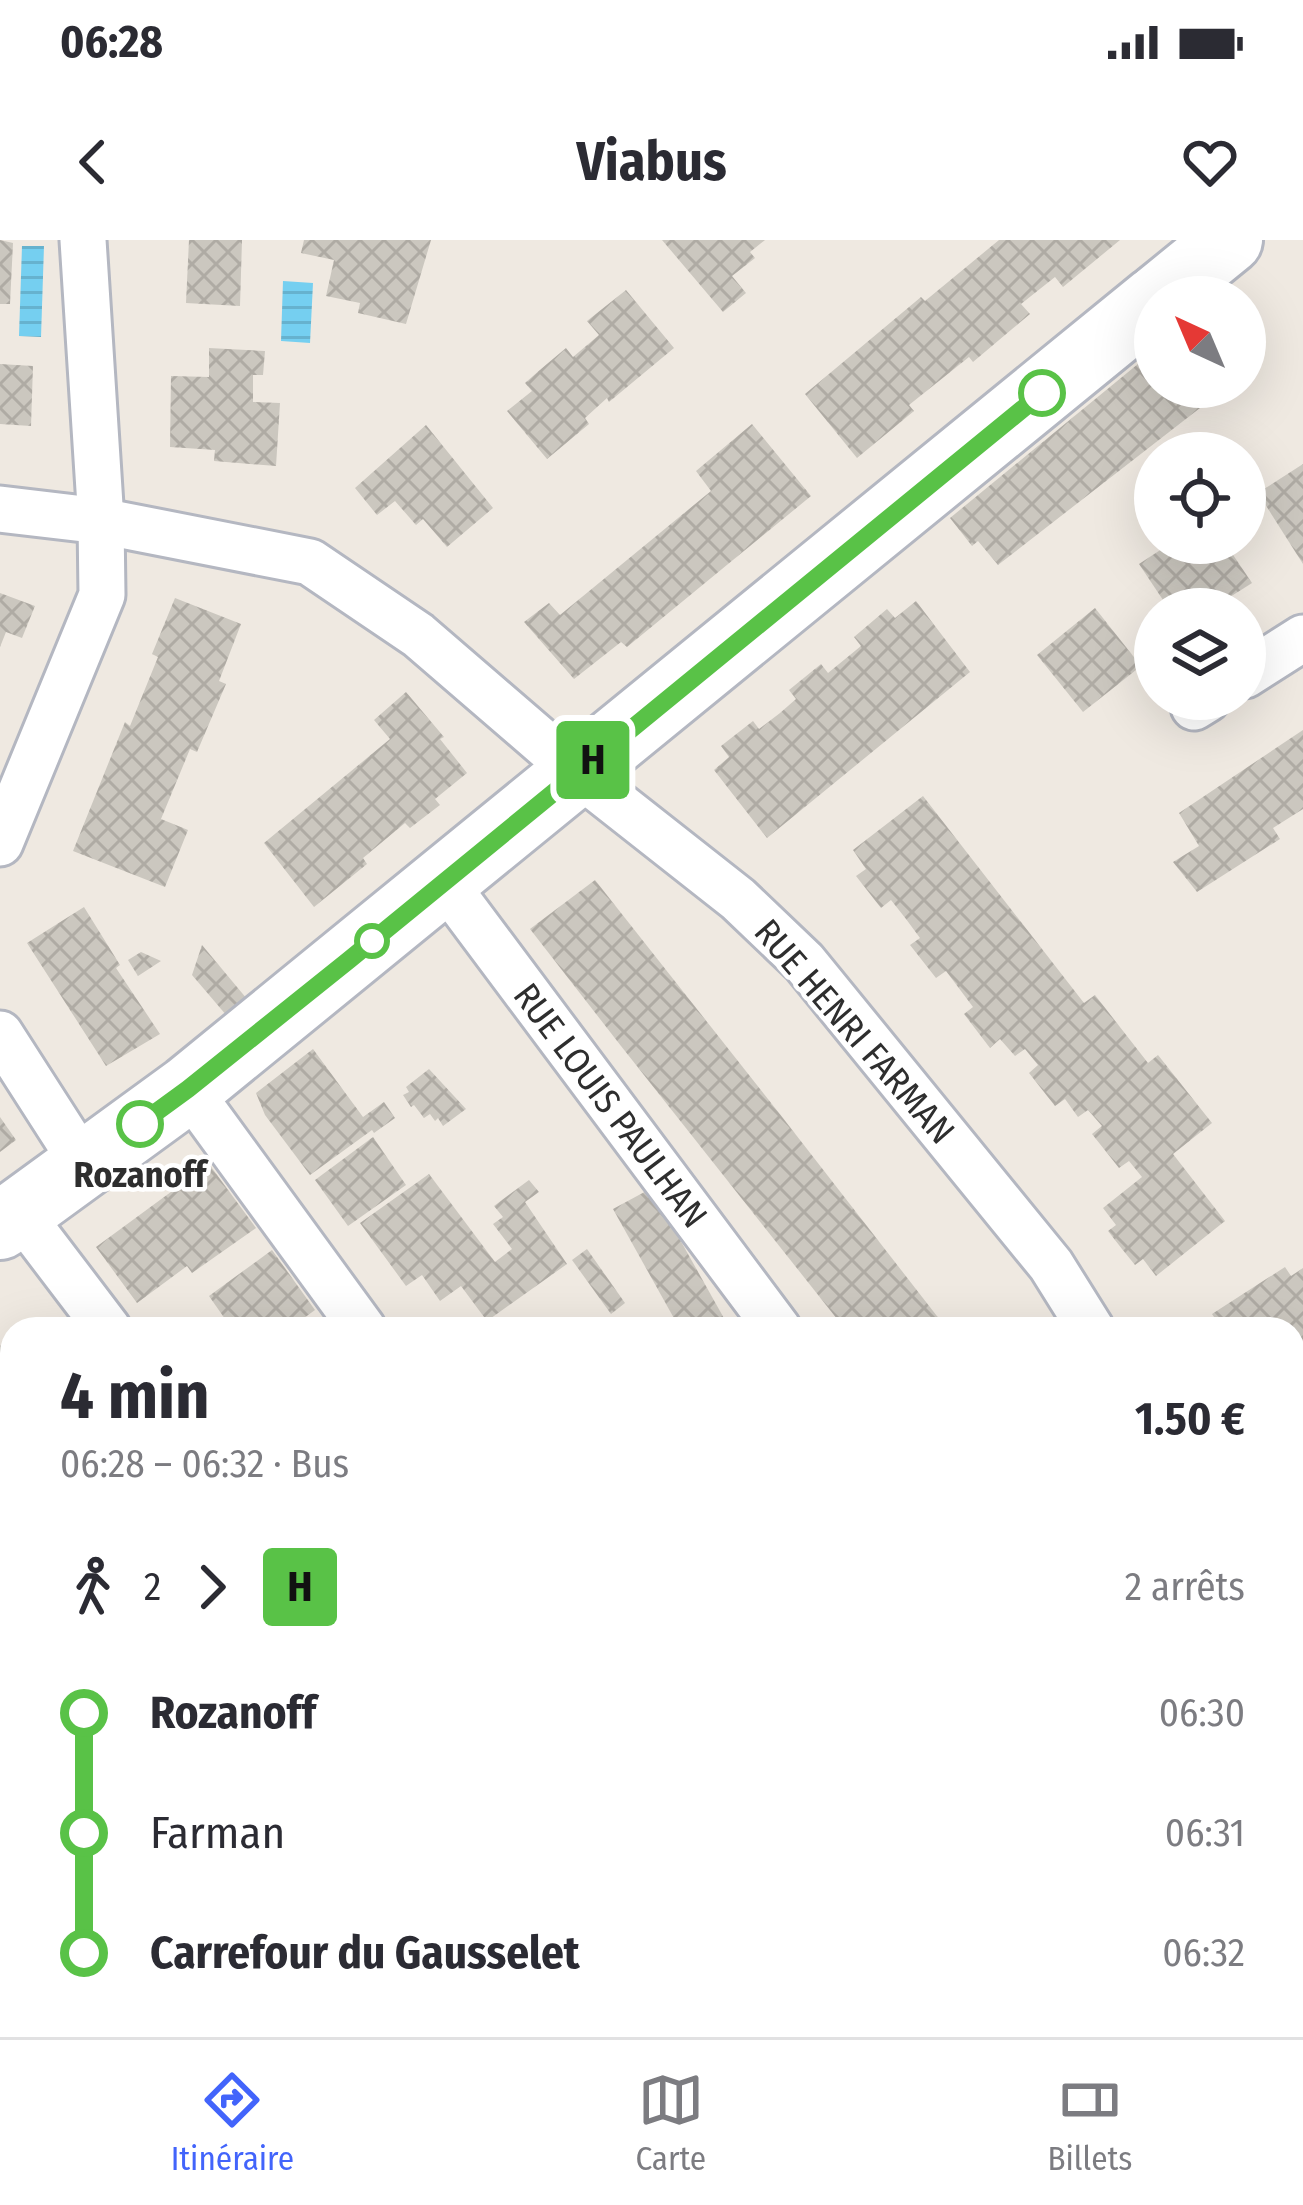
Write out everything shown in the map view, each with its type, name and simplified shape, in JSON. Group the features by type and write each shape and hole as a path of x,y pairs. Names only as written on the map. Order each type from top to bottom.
{"street":[{"path":"0,844 102,595 83,240"},
{"path":"1185,276 1229,240"},
{"path":"97,1317 10,1219 188,1089 1134,318"},
{"name":"RUE HENRI FARMAN","path":"0,509 101,521 310,562 418,635 578,773 738,899 804,962 1051,1265 1084,1317"},
{"path":"1266,662 1303,638"},
{"name":"RUE LOUIS PAULHAN","path":"444,882 769,1317"},
{"path":"0,1034 84,1165"},
{"path":"188,1089 354,1317"}],"water":[{"path":"22,246 44,246 41,337 19,336"},
{"path":"283,281 313,283 310,343 281,341"}],"building":[{"path":"0,240 13,243 10,304 0,304"},
{"path":"189,240 242,240 240,306 186,303"},
{"path":"304,240 431,240 406,324 358,313 360,303 326,296 334,260 301,253"},
{"path":"662,240 765,240 750,252 755,258 732,276 746,293 723,312"},
{"path":"999,240 1120,240 1063,287 1055,277 1021,304 1030,314 973,362 969,357 909,405 914,411 857,458 805,394 921,297 925,301"},
{"path":"626,290 674,348 609,402 607,398 585,418 589,424 547,459 507,411 532,391 525,383 566,348 573,357 599,335 587,321"},
{"path":"209,348 265,351 263,375 253,375 253,402 280,403 276,466 214,461 215,450 170,447 171,376 209,377"},
{"path":"0,364 33,366 31,426 0,424"},
{"path":"1134,367 1134,408 1200,408 1169,432 1134,432 1134,459 998,565 978,541 972,546 950,518"},
{"path":"752,424 811,496 627,647 621,642 574,679 524,622 549,603 560,615 711,491 696,471"},
{"path":"426,425 493,508 447,547 423,519 416,525 395,501 377,515 355,488"},
{"path":"1303,464 1303,564 1266,506 1266,488"},
{"path":"1139,564 1239,564 1252,583 1244,588 1155,588"},
{"path":"0,593 35,606 22,638 6,632 0,647"},
{"path":"175,598 241,624 219,681 226,684 197,752 190,749 161,819 188,830 165,887 73,851 125,722 130,726 158,657 152,654"},
{"path":"916,601 970,672 767,838 714,770 729,757 721,746 753,721 759,729 780,713 796,699 789,690 821,664 828,673 861,646 854,637 887,609 895,618"},
{"path":"1095,608 1134,657 1134,672 1083,712 1037,655"},
{"path":"406,692 467,773 435,799 440,805 410,828 405,823 363,858 367,864 314,907 264,843 390,739 374,720"},
{"path":"1303,730 1303,809 1273,828 1280,839 1197,892 1173,862 1199,846 1179,813"},
{"path":"923,796 1084,1003 1095,995 1148,1063 1158,1055 1212,1123 1173,1154 1225,1221 1156,1276 1143,1259 1135,1265 1122,1249 1108,1231 1116,1225 1103,1208 1142,1177 1129,1161 1119,1168 1092,1134 1102,1126 1088,1110 1078,1117 1065,1099 1055,1106 1029,1073 1038,1065 1025,1049 1015,1056 1000,1039 990,1048 964,1014 973,1007 946,971 936,978 910,945 920,938 906,919 891,900 881,908 856,876 866,869 853,850"},
{"path":"595,880 938,1317 836,1317 530,929"},
{"path":"84,907 120,965 116,968 160,1034 106,1066 27,943"},
{"path":"202,945 247,999 227,1016 192,975"},
{"path":"141,952 161,961 138,976 128,960"},
{"path":"313,1049 363,1117 384,1102 395,1118 310,1175 265,1115 256,1093"},
{"path":"429,1069 466,1109 443,1126 430,1114 424,1118 403,1095"},
{"path":"0,1117 16,1140 0,1152"},
{"path":"373,1137 406,1185 348,1226 315,1180"},
{"path":"209,1164 256,1228 192,1273 187,1266 137,1303 96,1247"},
{"path":"429,1174 495,1262 512,1249 493,1224 503,1217 494,1206 529,1180 539,1192 525,1202 567,1264 493,1317 484,1317 461,1286 440,1301 422,1275 406,1286 360,1223"},
{"path":"650,1189 723,1317 673,1317 613,1209"},
{"path":"587,1249 625,1303 611,1314 572,1260"},
{"path":"272,1250 315,1310 305,1317 224,1317 209,1296"},
{"path":"1285,1267 1291,1276 1303,1268 1303,1317 1212,1314"}],"bus line":[{"name":"H","path":"140,1124 349,960 1042,393"}],"place":[{"name":"Rozanoff","path":"140,1124"}]}
